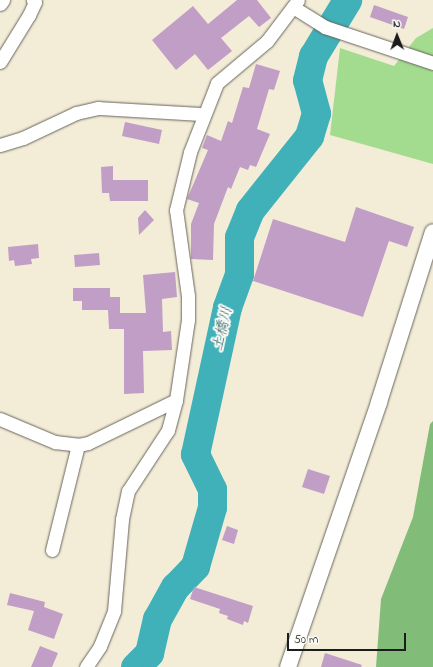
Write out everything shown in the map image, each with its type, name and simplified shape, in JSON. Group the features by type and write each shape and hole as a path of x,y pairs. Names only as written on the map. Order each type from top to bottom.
{"street":[{"path":"0,62 29,15 35,2 33,0"},
{"path":"86,667 100,646 114,611 122,519 128,491 168,430 176,400 188,320 188,296 176,210 190,152 203,114 217,83 267,41 295,4 325,27 433,63"},
{"path":"0,145 23,138 76,113 98,108 203,114"},
{"path":"288,667 379,402 433,232"},
{"path":"0,419 55,442 78,445 95,440 176,400"},
{"path":"52,550 78,445"}],"green space":[{"path":"433,28 433,164 330,135 340,48 394,66 416,38"},
{"path":"433,421 433,667 376,667 381,599 413,517 430,424"}],"building":[{"path":"237,0 257,0 271,18 259,27 249,16 221,38 232,51 208,70 195,54 176,70 152,40 193,6 208,24"},
{"path":"374,5 408,17 404,29 370,17"},
{"path":"256,64 280,71 274,90 269,89 257,129 270,134 256,167 250,165 248,170 240,167 231,189 228,187 214,224 213,260 191,259 191,224 199,203 187,199 208,150 202,148 207,135 221,141 228,121 232,123 243,87 249,88"},
{"path":"125,122 162,130 159,144 122,136"},
{"path":"113,166 113,180 148,180 148,201 110,201 109,193 102,193 101,167"},
{"path":"356,207 414,227 407,247 389,241 363,317 253,281 273,219 345,242"},
{"path":"145,210 154,220 139,235 138,218"},
{"path":"38,244 39,258 31,259 32,264 15,266 14,260 9,261 8,247"},
{"path":"99,253 100,265 75,267 74,255"},
{"path":"175,272 177,297 162,299 163,332 171,331 172,350 143,351 144,393 124,394 124,329 109,329 108,310 82,310 82,301 73,301 73,288 110,288 110,297 120,297 120,313 146,313 143,275"},
{"path":"308,469 330,476 324,494 302,487"},
{"path":"227,526 238,530 234,544 222,540"},
{"path":"194,587 253,606 248,623 244,621 243,625 227,619 228,616 219,613 220,609 190,599"},
{"path":"10,593 45,602 44,607 63,614 54,639 28,630 34,611 7,605"},
{"path":"40,646 58,653 52,667 31,667"},
{"path":"325,653 362,665 361,667 321,667"}],"waterway":[{"name":"土橋川","path":"135,667 149,653 157,619 175,587 195,566 212,507 212,489 195,454 227,307 239,274 239,237 250,210 309,136 316,113 307,80 313,56 347,0"}]}
